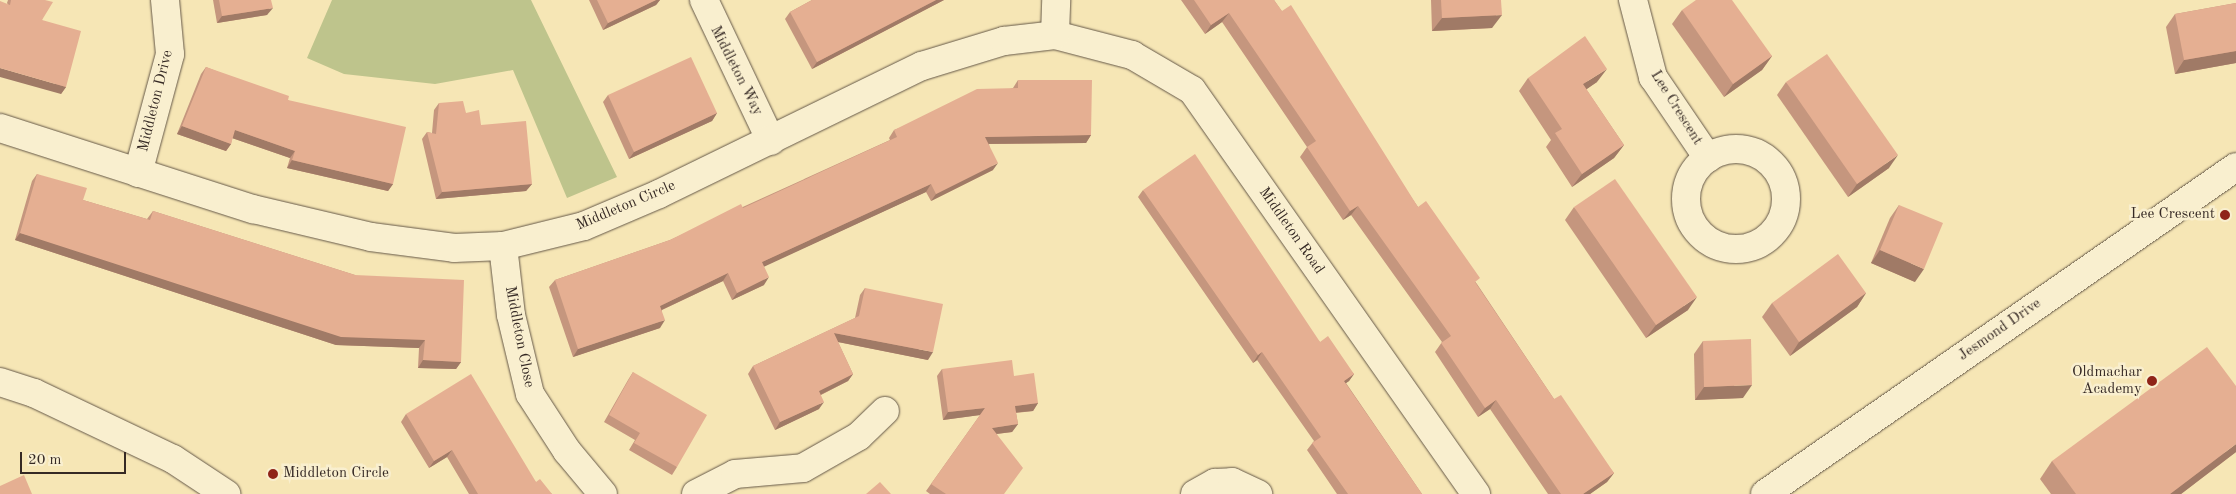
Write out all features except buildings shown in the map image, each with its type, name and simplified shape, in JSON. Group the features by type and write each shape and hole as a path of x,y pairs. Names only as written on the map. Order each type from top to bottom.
{"street":[{"name":"Middleton Drive","path":"138,173 170,54 166,0"},
{"name":"Middleton Way","path":"704,0 771,141"},
{"path":"1055,34 1056,0"},
{"name":"Lee Crescent","path":"1633,0 1653,77 1708,158"},
{"name":"Middleton Circle","path":"0,128 253,209 371,237 454,248 503,246 584,226 771,141 922,66 1004,41 1055,34"},
{"name":"Middleton Road","path":"1055,34 1132,55 1192,90 1476,494"},
{"name":"Jesmond Drive","path":"1765,494 2236,167"},
{"name":"Middleton Close","path":"503,246 511,315 530,394 567,451 603,494"},
{"path":"0,382 34,393 173,459 226,494"},
{"path":"696,494 735,474 803,468 859,436 885,411"},
{"path":"1195,494 1215,483 1232,482 1258,494"}],"green space":[{"path":"332,0 531,0 617,177 567,198 513,70 435,84 344,74 307,58"}],"place":[{"name":"Lee Crescent","path":"2225,215"},
{"name":"Oldmachar Academy","path":"2152,381"},
{"name":"Middleton Circle","path":"273,474"}]}
